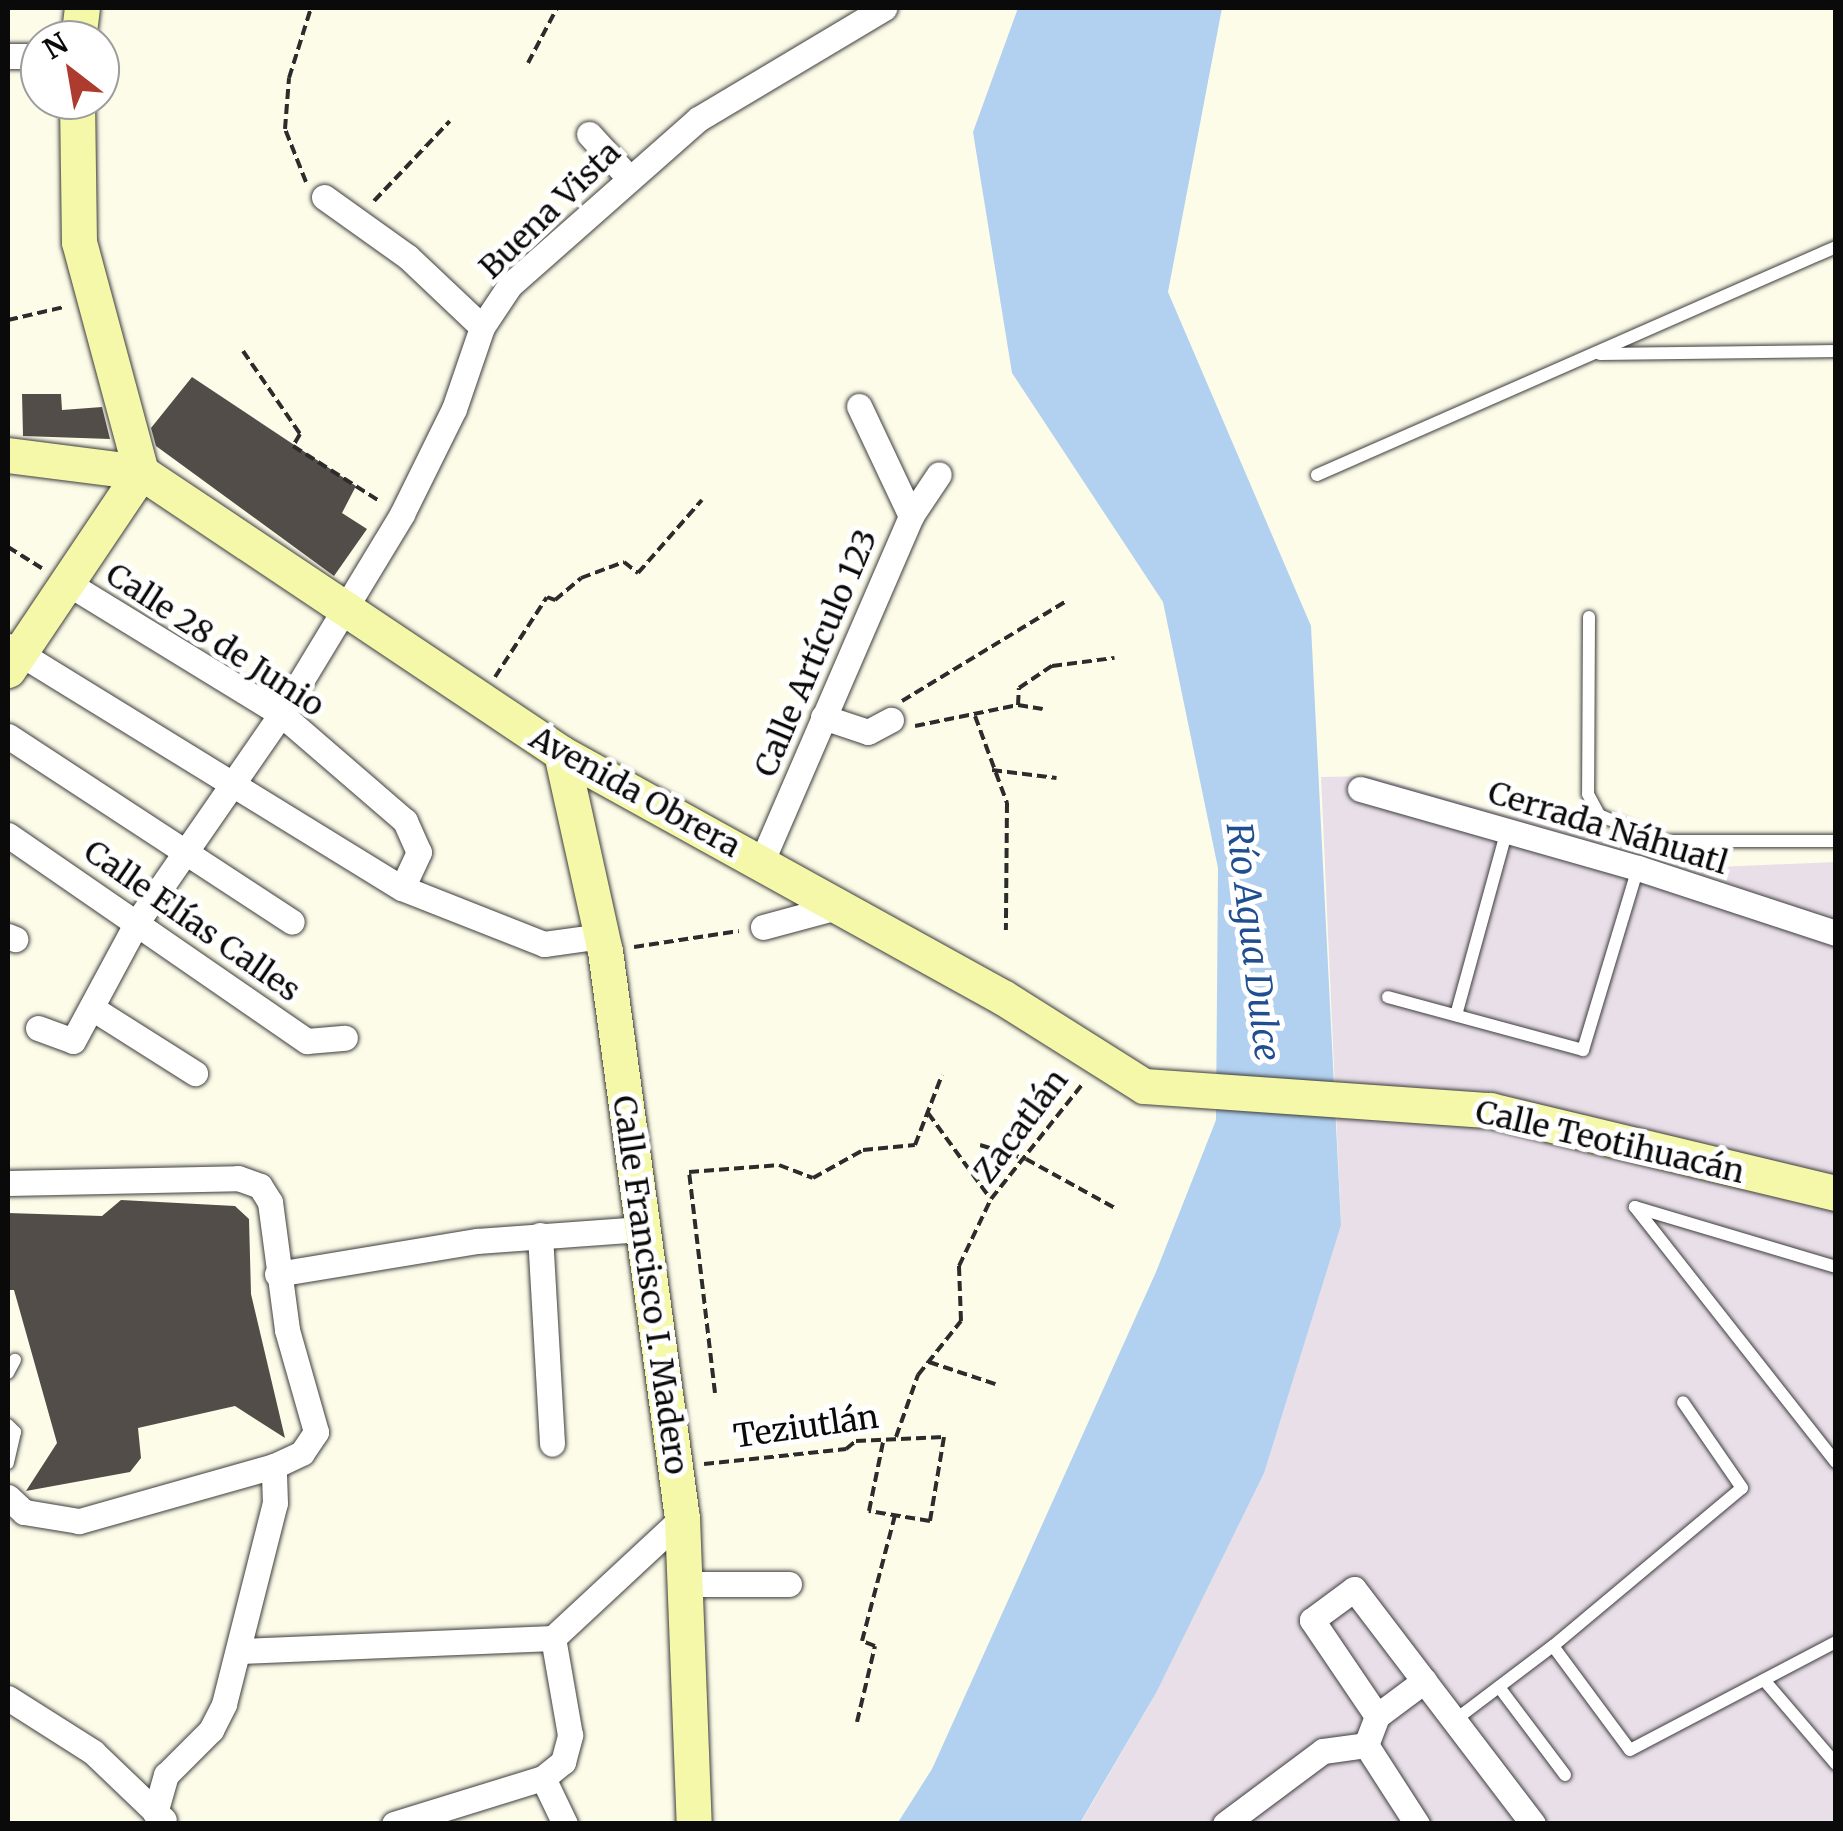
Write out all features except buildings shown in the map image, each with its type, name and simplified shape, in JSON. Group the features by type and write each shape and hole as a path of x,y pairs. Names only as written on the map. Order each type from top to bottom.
{"street":[{"name":"Buena Vista","path":"38,1028 73,1041 137,922 281,714 402,514 454,409 482,327 510,284 629,178 752,82 840,40 884,8"},
{"path":"76,120 79,242 141,472 69,584 11,657 233,780 402,888 544,944 604,944"},
{"path":"589,134 629,178"},
{"path":"324,196 359,220 482,327"},
{"path":"858,406 910,516"},
{"path":"8,455 141,472"},
{"name":"Avenida Obrera","path":"141,472 479,702 561,752 840,906 1144,1086"},
{"name":"Calle Artículo 123","path":"761,863 910,516 939,474"},
{"name":"Calle 28 de Junio","path":"69,584 281,714 417,837 418,852 402,888"},
{"path":"823,717 868,732 891,720"},
{"path":"8,736 292,922"},
{"name":"Calle Francisco I. Madero","path":"561,752 604,944 682,1518 694,1824"},
{"name":"Cerrada Náhuatl","path":"1360,789 1638,868 1836,933"},
{"name":"Calle Elías Calles","path":"8,836 308,1040 345,1038"},
{"path":"763,928 840,906"},
{"path":"92,1008 195,1073"},
{"name":"Calle Teotihuacán","path":"1144,1086 1490,1110 1836,1193"},
{"path":"8,1183 238,1178 260,1186 270,1202 277,1274 288,1330 316,1432 302,1453 274,1466 225,1474 79,1521 24,1512 8,1497"},
{"path":"277,1274 392,1251 540,1234 642,1230"},
{"path":"540,1234 552,1444"},
{"path":"162,1818 166,1776 211,1730 241,1652 274,1503 274,1466"},
{"path":"241,1652 552,1638 682,1518"},
{"path":"687,1584 789,1584"},
{"path":"1377,1716 1312,1620 1354,1589 1533,1824"},
{"path":"394,1824 543,1778 563,1762 570,1734 552,1638"},
{"path":"1366,1745 1377,1716 1424,1681"},
{"path":"8,1698 93,1752 162,1818"},
{"path":"1225,1824 1323,1750 1366,1745"},
{"path":"1366,1745 1417,1824"},
{"path":"543,1778 565,1824"}],"lane":[{"path":"1317,475 1836,248"},
{"path":"1592,354 1836,351"},
{"path":"1589,617 1588,794 1599,816 1661,842 1836,841"},
{"path":"1456,1016 1506,830"},
{"path":"1388,997 1583,1050 1638,868"},
{"path":"1836,1267 1635,1207 1836,1462"},
{"path":"8,1374 15,1360"},
{"path":"1455,1720 1553,1646 1742,1488 1682,1402"},
{"path":"8,1425 15,1432 8,1463"},
{"path":"1553,1646 1630,1750 1836,1642"},
{"path":"1764,1680 1836,1764"},
{"path":"1499,1686 1565,1776"}],"path":[{"path":"310,8 290,78 285,129 311,192 324,196"},
{"path":"528,63 556,8"},
{"path":"359,220 450,121"},
{"path":"8,320 70,306 90,293"},
{"path":"242,351 300,434 293,446 402,514"},
{"path":"479,702 547,596 555,600 580,578 624,562 638,573 702,500"},
{"path":"8,548 69,584"},
{"path":"1043,709 1018,705 941,725 891,720 892,708 1064,602"},
{"path":"1018,705 1019,688 1052,666 1114,658"},
{"path":"974,716 990,770 1008,802 1006,930"},
{"path":"990,770 1057,778"},
{"path":"604,944 763,928"},
{"name":"Zacatlán","path":"896,1437 928,1362 960,1321 959,1266 991,1198 1026,1158 1097,1056"},
{"path":"942,1075 924,1108 991,1198"},
{"path":"714,1393 689,1172 779,1165 813,1178 863,1150 915,1145 928,1113"},
{"path":"980,1144 1026,1158 1115,1208"},
{"path":"928,1362 996,1384"},
{"name":"Teziutlán","path":"675,1467 883,1442 896,1437 944,1437 930,1521 896,1516"},
{"path":"857,1722 875,1646 862,1642 896,1516 869,1512 883,1442"}],"shaded area":[{"path":"1370,776 1693,868 1835,862 1835,1823 1080,1824 1156,1693 1341,1225 1321,777"}],"water":[{"name":"Río Agua Dulce","path":"1018,8 1222,8 1168,292 1311,626 1341,1225 1264,1473 1156,1693 1080,1823 897,1824 932,1769 1156,1272 1216,1120 1218,868 1163,602 1012,373 973,132"}]}
